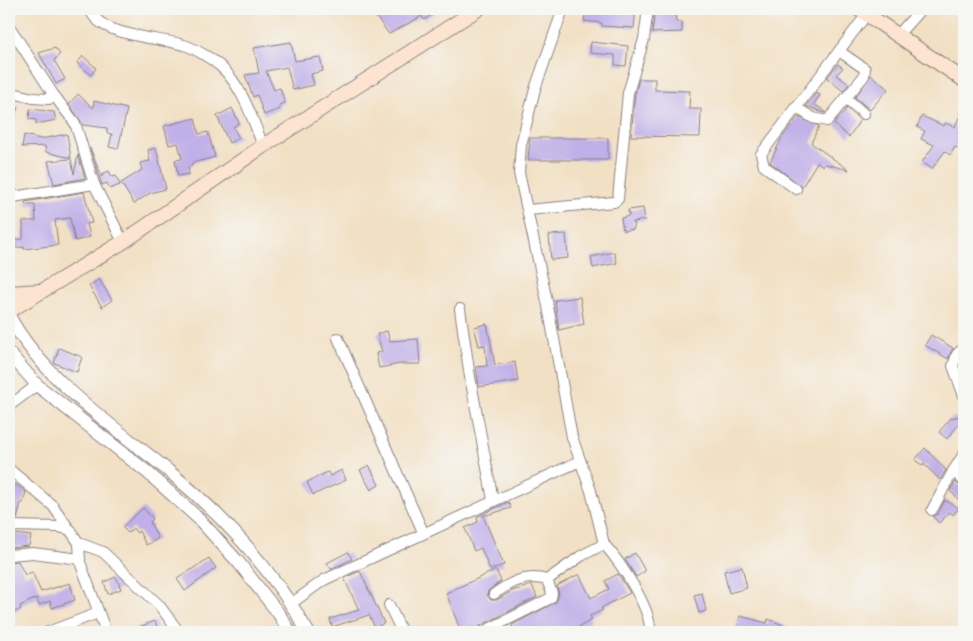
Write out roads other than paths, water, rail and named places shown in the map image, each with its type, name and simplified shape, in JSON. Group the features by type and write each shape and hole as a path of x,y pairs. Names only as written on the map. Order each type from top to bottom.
{"main road":[{"path":"9,311 123,242 263,146 478,9"},
{"path":"863,11 964,80"},
{"path":"9,293 44,291"}],"street":[{"path":"90,9 98,22 130,34 187,46 220,66 244,99 263,146"},
{"path":"562,9 535,89 521,145 519,173 528,210 572,438 591,491 604,544 631,582 650,624 650,632"},
{"path":"528,210 614,202 618,199 628,93 644,39 648,9"},
{"path":"897,36 922,9"},
{"path":"796,189 764,166 761,154 839,51 863,11"},
{"path":"9,26 75,124 94,184 123,242"},
{"path":"795,107 813,118 827,121 864,76 865,69 839,51"},
{"path":"9,92 33,98 48,99 53,94"},
{"path":"846,98 864,114"},
{"path":"13,197 94,184"},
{"path":"460,310 470,377 493,500"},
{"path":"9,316 32,353 55,378 172,474 229,526 292,603 308,632"},
{"path":"338,338 423,532"},
{"path":"964,348 957,354 953,366 964,396"},
{"path":"9,353 37,385 147,472 198,518 239,563 279,614 290,632"},
{"path":"9,406 37,385"},
{"path":"932,510 964,454"},
{"path":"292,603 324,580 423,532 580,461"},
{"path":"9,468 53,506 79,543 80,559 106,632"},
{"path":"953,472 964,481"},
{"path":"9,526 59,527 71,530"},
{"path":"79,543 103,552 159,605 179,632"},
{"path":"548,580 580,556 604,544"},
{"path":"9,555 33,553 80,559"},
{"path":"494,594 511,582 524,578 538,577 548,580"},
{"path":"483,632 551,598 552,592 548,580"},
{"path":"389,605 402,632"},
{"path":"48,632 98,613"}]}
